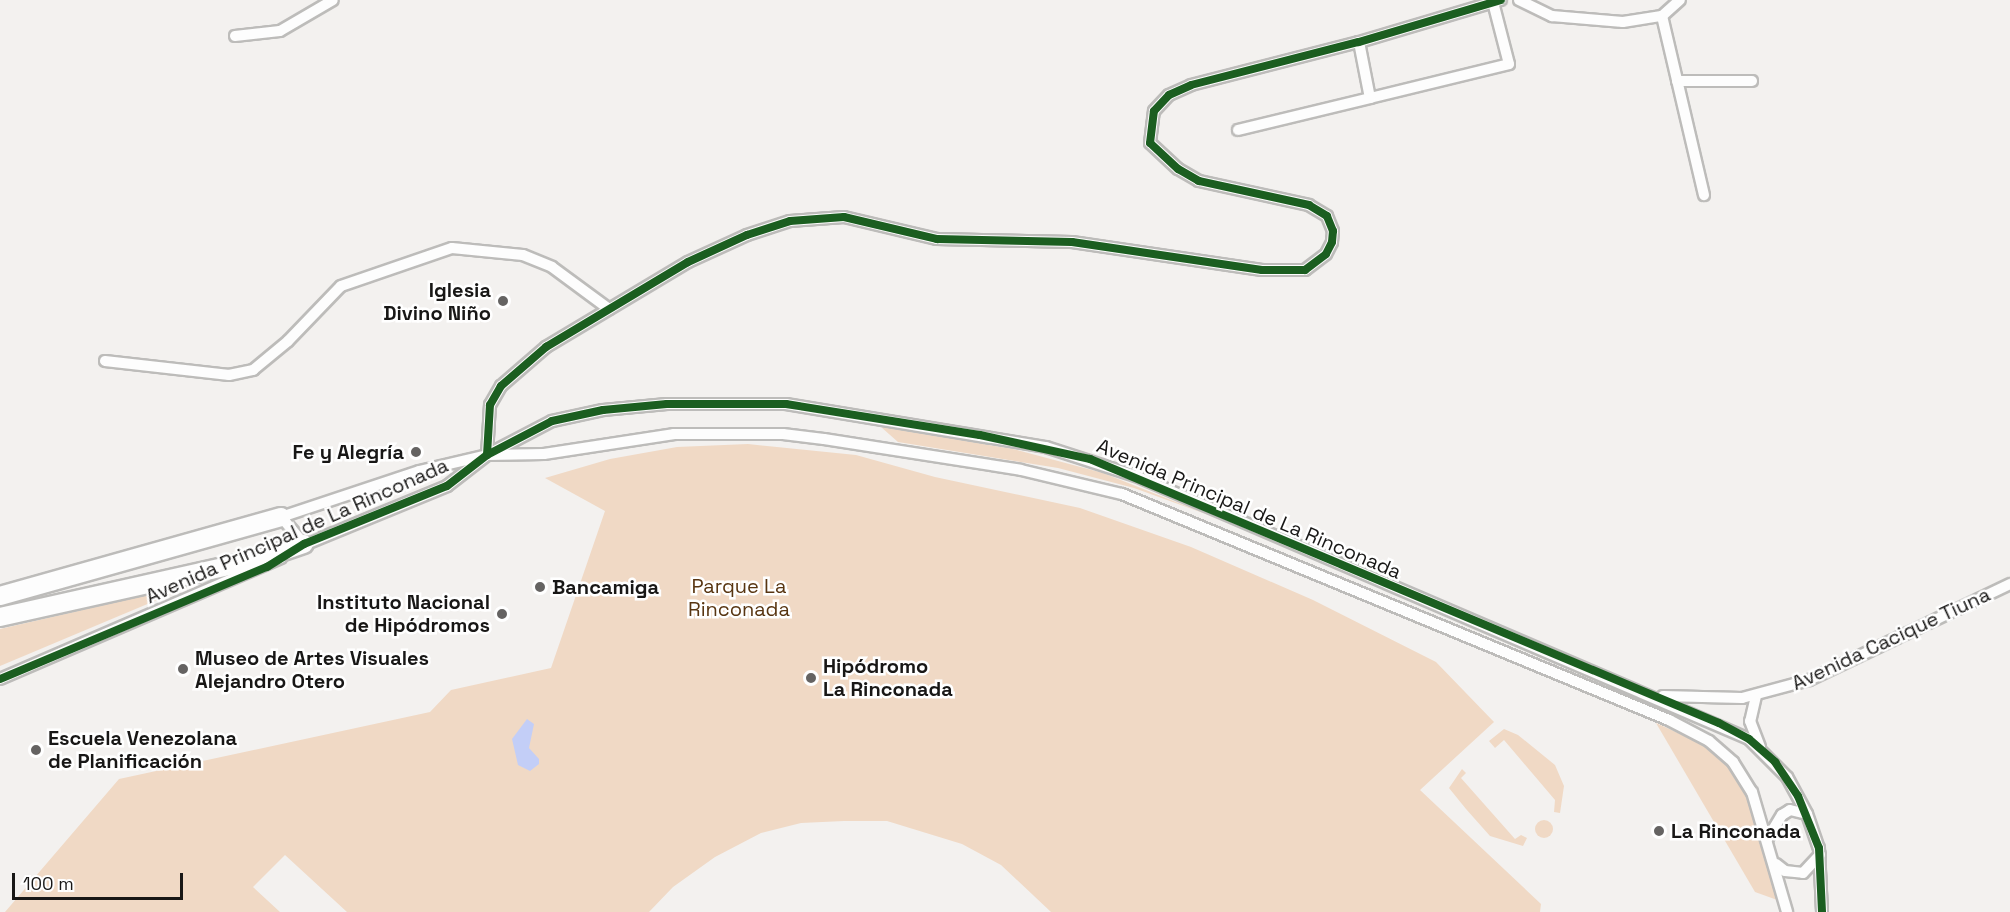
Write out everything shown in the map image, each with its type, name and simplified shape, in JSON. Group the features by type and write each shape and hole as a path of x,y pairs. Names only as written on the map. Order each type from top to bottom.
{"highway":[{"path":"0,596 281,517"},
{"path":"0,617 263,558 304,544"}],"street":[{"path":"235,36 280,31 333,0"},
{"path":"1519,0 1552,16 1623,22 1662,16 1680,0"},
{"path":"487,455 490,405 501,386 546,348 688,262 747,235 820,216 866,220 937,239 1072,242 1262,270 1305,270 1326,254 1332,242 1333,231 1327,216 1309,205 1226,188 1178,169 1150,143 1154,111 1169,95 1191,85 1359,42 1497,1 1509,64 1238,130"},
{"path":"1662,16 1704,195"},
{"path":"1359,42 1370,98"},
{"path":"1677,81 1752,81"},
{"path":"105,361 229,375 253,370 288,340 341,286 452,248 524,255 552,267 609,309"},
{"name":"Avenida Principal de La Rinconada","path":"0,679 267,567 304,544 447,486 487,455 552,421 603,410 727,403 786,404 1046,447 1136,476 1719,723 1760,749 1787,777 1807,814 1820,855 1822,912"},
{"name":"Avenida Principal de La Rinconada","path":"281,517 419,471 487,455 544,454 674,434 783,434 1021,470 1122,494 1669,720 1722,749 1744,777 1768,838 1787,912"},
{"path":"281,517 304,544"},
{"name":"Avenida Cacique Tiuna","path":"1654,695 1756,696 1809,680 2010,584"},
{"path":"1756,696 1750,721 1760,749"},
{"path":"1768,838 1782,815 1790,810 1807,814"},
{"path":"1776,864 1785,871 1803,873 1820,855"}],"green space":[{"path":"881,427 1013,449 1103,473 1214,517 1134,488 1058,468 898,442"},
{"name":"Hipódromo La Rinconada","path":"748,444 856,455 935,477 1080,508 1191,547 1313,600 1436,662 1494,722 1420,790 1541,904 1540,912 1051,912 1001,865 962,844 887,821 844,821 801,823 761,833 715,857 673,887 649,912 347,912 285,855 253,887 280,912 5,912 119,779 430,712 451,690 551,668 605,511 545,478 610,459 677,447"},
{"path":"195,584 0,666 0,629"},
{"path":"1656,723 1707,746 1726,762 1740,782 1755,819 1780,901 1755,892"},
{"path":"1504,729 1518,735 1555,765 1564,786 1560,813 1554,812 1555,800 1504,740 1495,748 1489,741"},
{"path":"1462,769 1466,773 1461,778 1515,839 1521,835 1527,838 1523,846 1490,836 1449,788"},
{"path":"1544,820 1550,823 1553,829 1550,835 1544,838 1538,835 1535,829 1538,823"}],"water":[{"path":"527,719 534,724 529,748 539,759 539,764 530,771 518,765 512,739"}],"cycle path":[{"path":"487,455 490,405 501,386 546,347 688,262 747,235 790,221 844,217 937,239 1072,242 1262,270 1305,270 1326,254 1332,242 1333,231 1327,216 1309,205 1199,181 1178,169 1150,143 1154,111 1169,95 1191,85 1359,42 1501,0"},
{"path":"0,679 267,567 304,544 447,486 487,455 552,421 603,410 667,404 786,404 980,435 1090,459 1719,723 1749,739 1775,762 1798,796 1819,848 1822,912"}],"place":[{"name":"Iglesia Divino Niño","path":"503,301"},
{"name":"Fe y Alegría","path":"416,452"},
{"name":"Bancamiga","path":"540,587"},
{"name":"Instituto Nacional de Hipódromos","path":"502,614"},
{"name":"Museo de Artes Visuales Alejandro Otero","path":"183,669"},
{"name":"Hipódromo La Rinconada","path":"811,678"},
{"name":"Escuela Venezolana de Planificación","path":"36,750"},
{"name":"La Rinconada","path":"1659,831"}],"park label":[{"name":"Parque La Rinconada","path":"739,598"}]}
